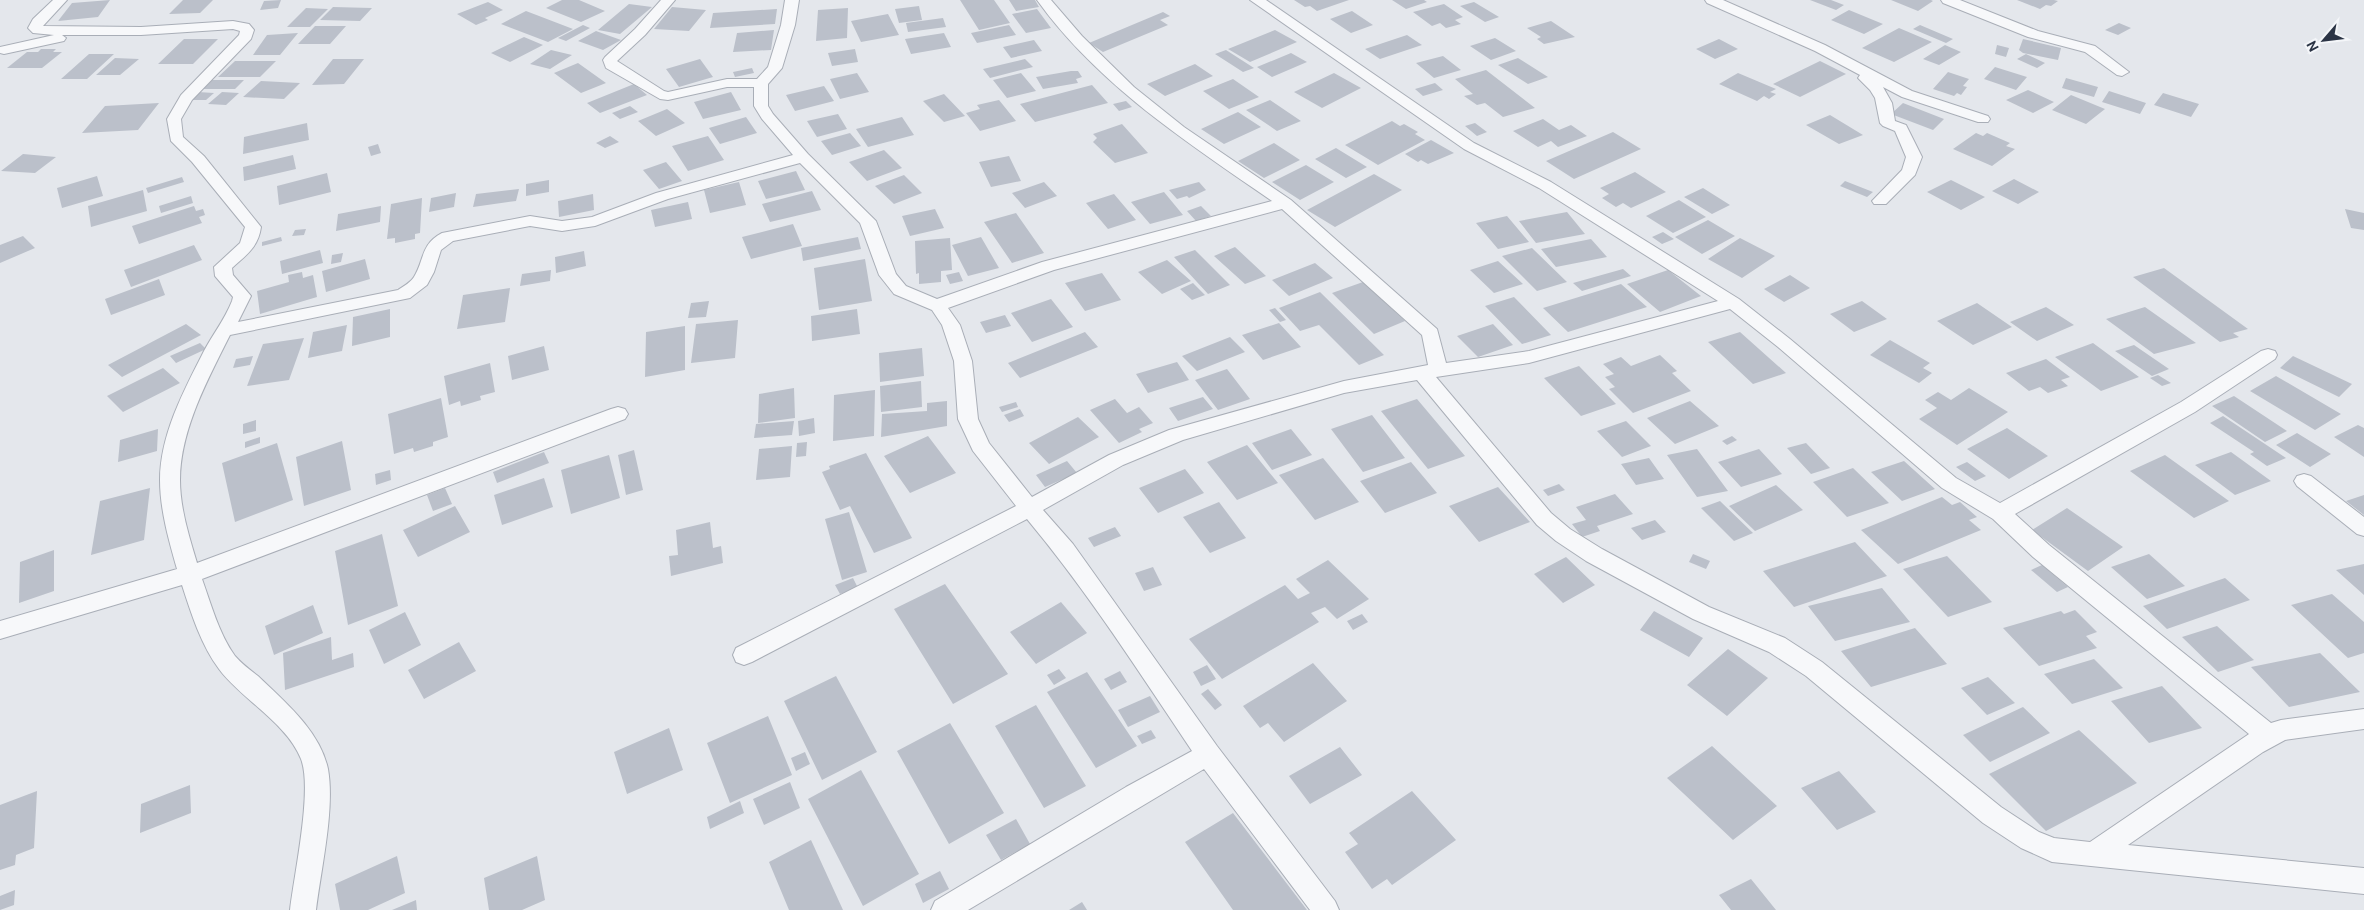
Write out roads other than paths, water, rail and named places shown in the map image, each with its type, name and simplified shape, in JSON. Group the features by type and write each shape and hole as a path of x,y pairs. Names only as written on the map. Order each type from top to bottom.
{"street":[{"path":"38,30 34,28 38,22 60,0"},
{"path":"668,0 640,32 613,55 610,65 660,95 668,96 728,84 761,83"},
{"path":"792,0 788,25 775,68 761,83 761,106 784,137 868,221 888,275 900,290 938,306 951,325 963,362 968,419 980,446 1065,550 1208,754 1326,910"},
{"path":"1044,0 1077,40 1129,90 1179,130 1285,203 1431,333 1430,372 1544,519 1563,535 1594,555 1701,613 1777,645 1807,664 1992,815 2030,840 2052,850 2364,881"},
{"path":"1257,0 1469,146 1545,185 1733,303 1784,343 1949,483 2000,513 2041,551 2269,736"},
{"path":"1712,0 1820,48 1907,94 1983,119"},
{"path":"1948,0 2033,34 2090,49 2122,72"},
{"path":"2,50 22,43 38,30 140,31 233,25 244,27 247,30 246,36 186,98 174,120 176,138 198,158 253,227 252,241 243,252 223,267 224,276 242,296 240,308 224,331 196,390 172,454 170,481 176,522 191,574 205,618 226,661 292,728 313,760 316,788 303,910"},
{"path":"2,50 52,39 116,30"},
{"path":"1850,64 1850,70 1869,81 1880,92 1886,104 1888,123 1900,128 1914,157 1909,172 1880,201"},
{"path":"224,331 404,294 422,280 434,247 439,241 448,237 530,220 562,226 595,221 662,196 803,157"},
{"path":"938,306 952,299 1048,266 1285,203"},
{"path":"744,655 1030,508 1116,460 1176,435 1344,387 1529,357 1733,303"},
{"path":"2000,513 2188,406 2268,355"},
{"path":"0,630 191,574 618,414"},
{"path":"2304,481 2364,528"},
{"path":"2094,854 2254,744 2269,736 2281,730 2364,719"},
{"path":"944,910 1208,754"}]}
